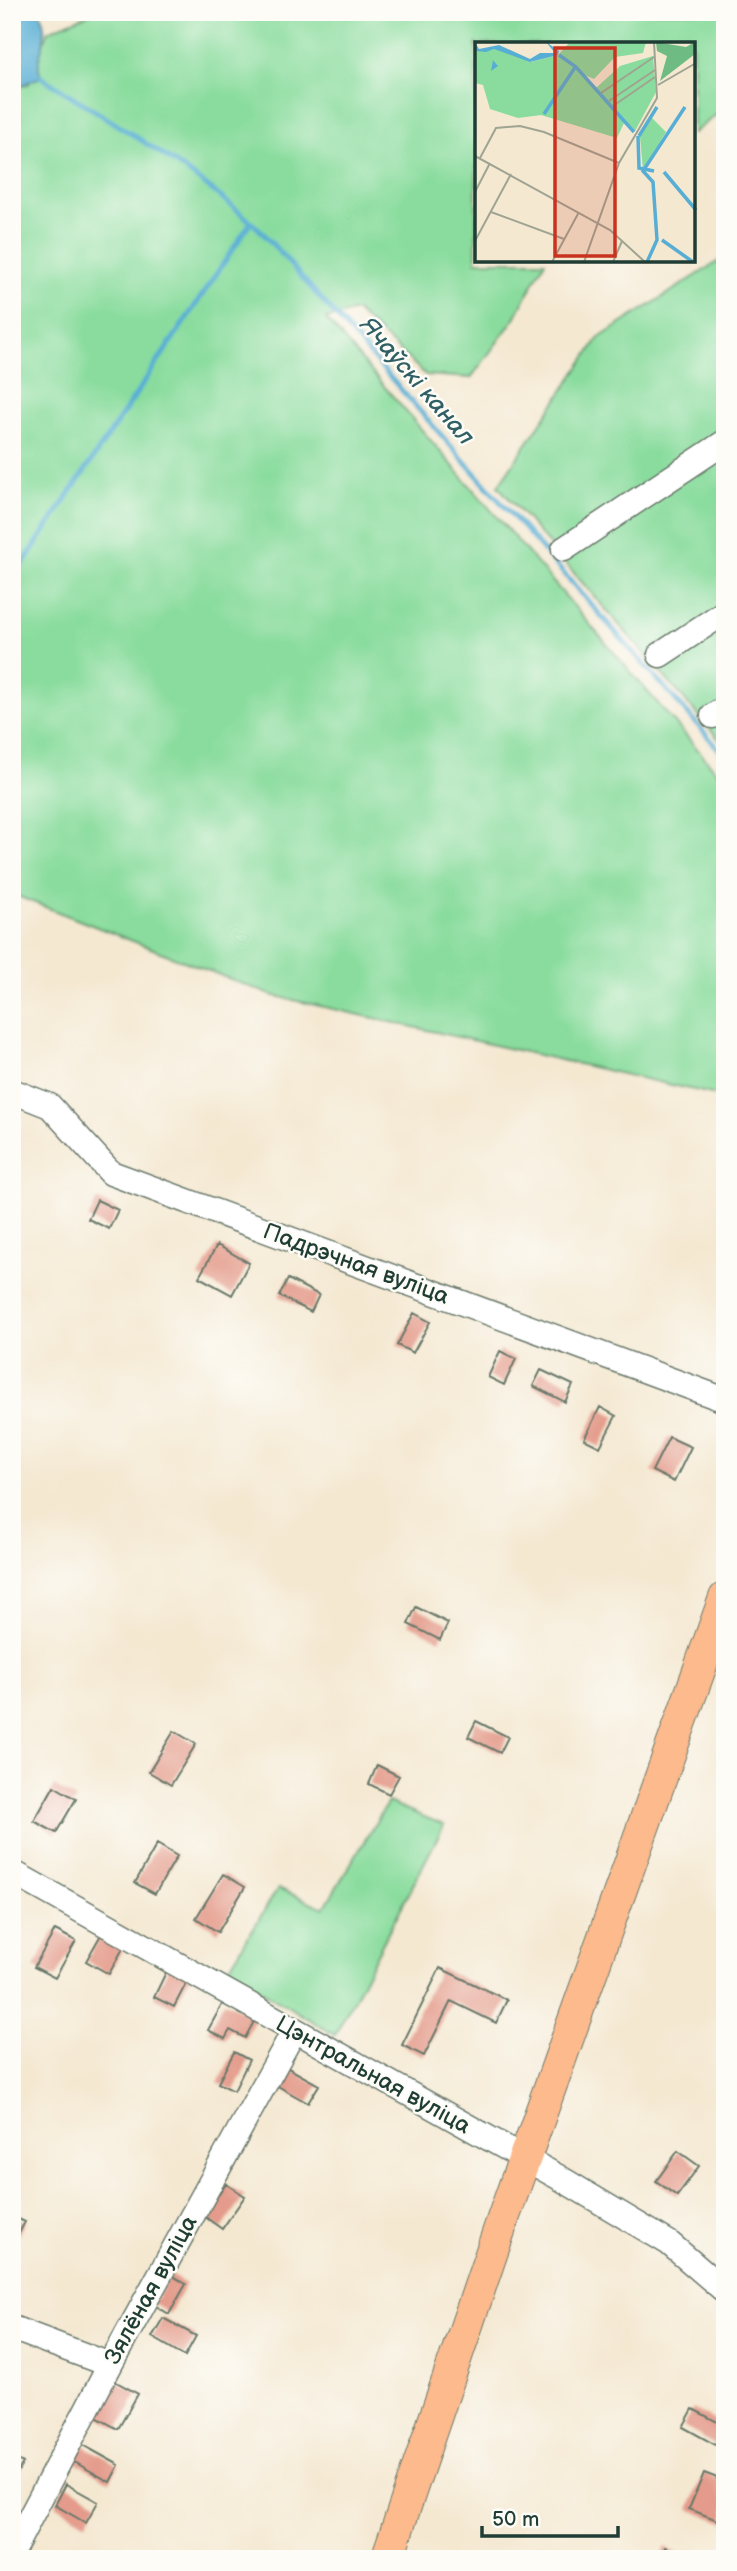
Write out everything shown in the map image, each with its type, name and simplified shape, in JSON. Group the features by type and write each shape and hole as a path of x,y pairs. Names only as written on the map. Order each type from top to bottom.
{"main road":[{"path":"387,2559 504,2216 725,1598"}],"street":[{"path":"564,549 725,442"},
{"path":"660,655 725,612"},
{"name":"Падрэчная вуліца","path":"12,1091 50,1106 111,1173 725,1400"},
{"name":"Цэнтральная вуліца","path":"12,1872 669,2243 725,2291"},
{"name":"Зялёная вуліца","path":"12,2552 110,2365 294,2031"},
{"path":"12,2328 110,2365"}],"green space":[{"path":"94,12 725,12 725,108 695,131 695,42 475,42 475,262 544,262 515,318 471,378 426,375 356,311 326,319 725,781 725,1097 271,995 12,894 12,89 29,84 48,31"},
{"path":"725,257 725,746 498,486 599,338"},
{"path":"388,1802 444,1825 335,2035 228,1970 278,1888 324,1908"}],"water":[{"path":"12,12 40,12 44,40 39,61 41,77 12,89"}],"building":[{"path":"97,1200 118,1210 109,1229 88,1219"},
{"path":"217,1245 249,1263 232,1295 199,1277"},
{"path":"288,1279 319,1295 311,1312 279,1296"},
{"path":"414,1313 430,1322 413,1353 397,1345"},
{"path":"500,1351 516,1359 504,1385 488,1377"},
{"path":"541,1370 573,1385 565,1402 533,1386"},
{"path":"600,1407 616,1416 600,1447 584,1439"},
{"path":"669,1437 691,1447 674,1482 652,1471"},
{"path":"416,1607 448,1623 440,1640 408,1624"},
{"path":"476,1721 508,1737 500,1753 468,1737"},
{"path":"174,1731 196,1744 171,1785 149,1772"},
{"path":"377,1765 399,1776 389,1794 369,1784"},
{"path":"54,1786 76,1799 56,1833 34,1821"},
{"path":"157,1844 177,1856 155,1894 135,1883"},
{"path":"223,1874 245,1887 218,1932 196,1918"},
{"path":"12,1890 19,1893 12,1906"},
{"path":"55,1930 76,1941 55,1978 34,1967"},
{"path":"103,1931 126,1943 109,1974 86,1961"},
{"path":"169,1966 190,1976 174,2007 154,1997"},
{"path":"440,1968 507,2000 496,2023 451,2001 424,2056 402,2045"},
{"path":"224,2001 256,2018 245,2038 230,2030 225,2039 208,2030"},
{"path":"234,2052 249,2060 234,2091 218,2083"},
{"path":"279,2063 319,2085 308,2103 269,2081"},
{"path":"678,2151 699,2166 677,2196 656,2181"},
{"path":"226,2184 245,2196 222,2229 204,2216"},
{"path":"12,2216 25,2222 12,2246"},
{"path":"171,2275 186,2284 169,2314 153,2304"},
{"path":"163,2318 196,2336 185,2356 152,2337"},
{"path":"111,2379 138,2394 118,2429 91,2414"},
{"path":"693,2409 725,2426 725,2442 721,2448 683,2427"},
{"path":"81,2444 119,2465 110,2482 71,2460"},
{"path":"12,2457 23,2463 12,2482"},
{"path":"704,2473 725,2481 725,2523 689,2509"},
{"path":"66,2484 98,2502 86,2523 55,2505"},
{"path":"665,2547 689,2559 660,2559"}],"waterway":[{"name":"Ячаўскі канал","path":"41,77 181,168 260,230 725,756"},
{"path":"12,580 251,222"}]}
